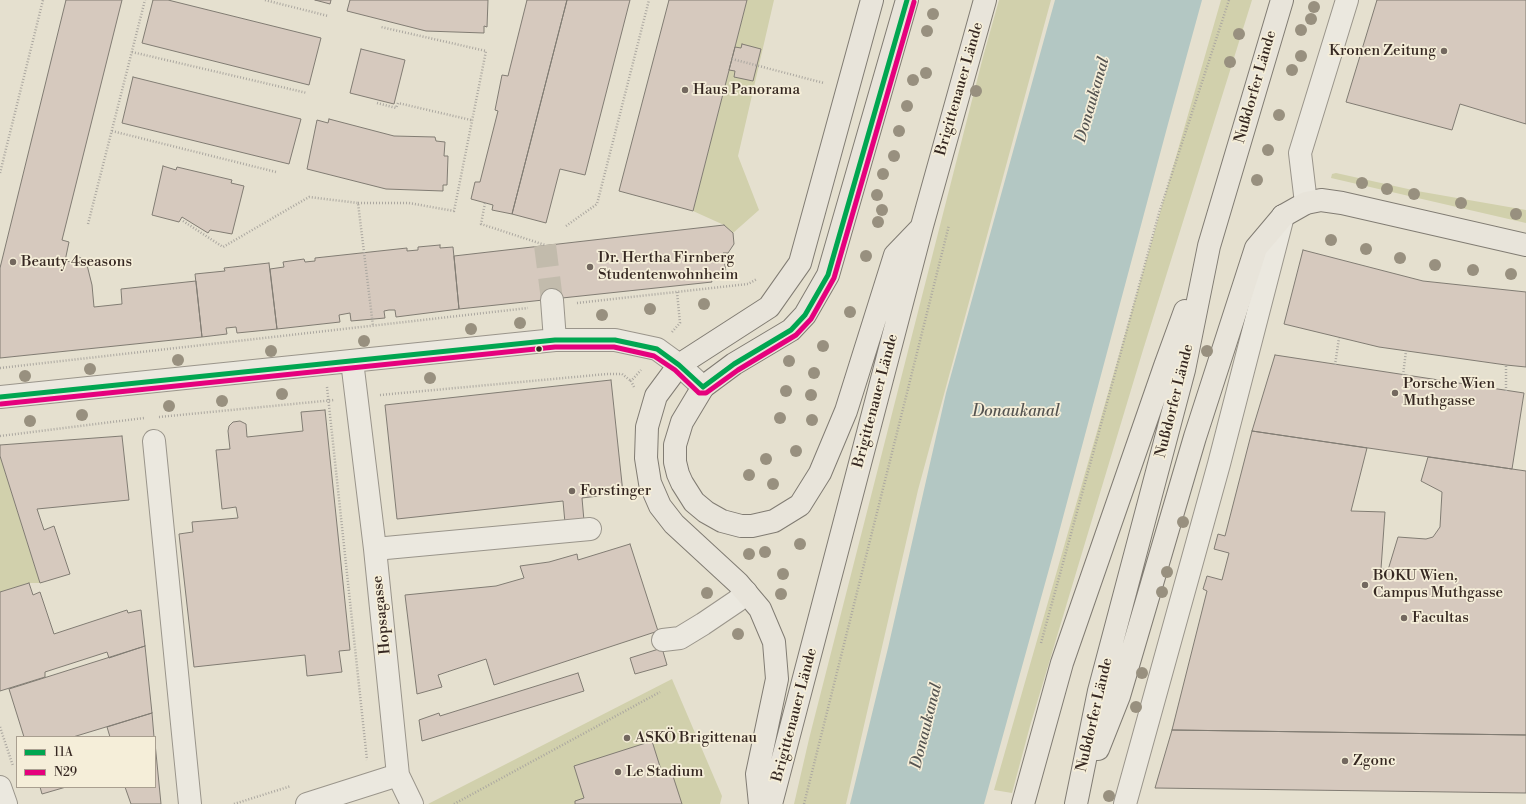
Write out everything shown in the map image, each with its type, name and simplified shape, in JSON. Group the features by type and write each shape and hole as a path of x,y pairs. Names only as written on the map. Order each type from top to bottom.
{"main road":[{"path":"760,804 757,774 777,679 774,642 760,609 746,592 674,524 660,506 650,483 646,458 647,427 656,396 679,365 769,307 800,263 872,0"},
{"path":"907,0 828,275 805,315 791,330 734,364 703,387 682,422 676,445 678,474 694,502 706,512 722,521 741,526 752,526 774,521 800,505 820,472 846,411 895,255 922,226"},
{"name":"Brigittenauer Lände","path":"771,804 922,226 985,0"},
{"name":"Nußdorfer Lände","path":"1076,803 1099,690 1184,370 1209,246 1282,0"},
{"path":"1076,803 1118,696 1195,437 1256,248 1283,216 1306,203 1321,200 1342,202 1526,245"},
{"path":"1023,804 1062,663 1164,366 1209,246"}],"street":[{"path":"1306,203 1300,153 1347,0"},
{"path":"1125,804 1220,464 1283,216"},
{"path":"552,303 555,340"},
{"path":"0,397 555,340 615,340 658,349 679,365 703,387"},
{"name":"Hopsagasse","path":"352,360 375,550 398,775 412,804"},
{"path":"154,441 190,804"},
{"path":"375,550 590,529"},
{"path":"662,640 680,638 737,602 746,592"},
{"path":"307,804 398,775"},
{"path":"6,804 7,780"}],"path":[{"path":"0,172 43,0"},
{"path":"88,224 145,0"},
{"path":"265,0 328,16"},
{"path":"566,226 597,204 649,0"},
{"path":"1049,616 1159,213 1229,0"},
{"path":"183,221 223,247 308,197 358,203 409,203 454,211 486,51 381,27"},
{"path":"132,52 307,93"},
{"path":"732,59 828,85"},
{"path":"377,103 396,108 398,103 471,120"},
{"path":"112,131 276,172"},
{"path":"358,203 372,326"},
{"path":"485,203 481,224 545,245"},
{"path":"804,804 950,222"},
{"path":"0,368 372,326 552,303 748,284 762,277"},
{"path":"658,349 680,323 677,292"},
{"path":"1335,365 1339,338"},
{"path":"1403,375 1406,351"},
{"path":"325,363 367,761 371,784"},
{"path":"1506,365 1506,391"},
{"path":"0,436 113,421 607,374 622,374 632,382"},
{"path":"454,804 660,692"},
{"path":"0,727 7,780"}],"green space":[{"path":"747,0 774,0 738,156 759,210 733,233 724,225 693,211"},
{"path":"999,0 1051,0 918,490 846,804 794,804 809,739 983,57"},
{"path":"1221,0 1252,0 1143,350 1030,726 1012,793 994,790"},
{"path":"1336,173 1417,191 1526,210 1526,223 1331,178 1332,174"},
{"path":"0,456 40,583 29,583 0,592"},
{"name":"ASKÖ Brigittenau","path":"672,679 722,796 720,804 428,804"}],"water":[{"name":"Donaukanal","path":"1055,0 1202,0 1054,551 984,804 850,804 888,648 946,393"}],"building":[{"path":"66,0 122,0 62,240 69,242 65,261 72,262 74,259 79,257 86,261 92,285 94,307 122,304 121,289 196,281 202,337 0,358 0,268"},
{"path":"153,0 168,0 321,38 309,85 142,43"},
{"path":"315,0 331,0 330,4"},
{"path":"350,0 488,0 487,27 484,26 484,33 426,31 347,11"},
{"path":"527,0 567,0 512,214 492,210 493,205 471,199 475,182 480,182 498,111 495,110 502,75 508,76"},
{"path":"567,0 630,0 585,175 560,169 546,223 512,214"},
{"name":"Haus Panorama","path":"669,0 747,0 693,211 619,191"},
{"name":"Kronen Zeitung","path":"1377,0 1526,0 1526,124 1460,104 1452,130 1346,102"},
{"path":"742,44 761,49 753,81 734,77 735,71 729,70 735,47 741,48"},
{"path":"361,49 405,60 394,104 350,93"},
{"path":"133,77 301,119 289,164 122,123"},
{"path":"329,119 394,136 435,137 436,141 445,142 444,156 448,156 447,185 443,185 443,191 386,189 307,169 317,120 328,123"},
{"path":"163,166 176,170 177,167 232,180 231,183 244,186 232,234 210,230 208,233 182,217 179,222 152,215"},
{"name":"Dr. Hertha Firnberg Studentenwohnheim","path":"724,225 733,233 734,244 728,253 723,253 727,278 711,279 712,282 459,309 454,256"},
{"path":"440,245 440,248 453,247 459,309 396,317 395,310 389,310 384,311 385,318 351,321 350,313 339,315 340,322 277,329 270,269 284,267 283,262 304,259 305,262 315,261 315,258 407,248 407,251 418,250 418,247"},
{"path":"1303,250 1423,281 1526,292 1526,367 1379,347 1284,324"},
{"path":"269,263 277,329 237,333 236,327 226,328 227,334 202,337 195,274 225,271 224,268"},
{"path":"1275,355 1524,393 1512,469 1252,431"},
{"path":"611,380 623,493 582,498 584,521 565,523 563,501 397,519 385,405"},
{"path":"325,410 350,650 339,651 342,672 307,676 305,655 194,667 179,534 193,532 192,522 238,518 236,507 222,509 216,450 230,449 228,431 229,426 233,422 240,421 246,424 247,437 303,431 301,412"},
{"name":"BOKU Wien, Campus Muthgasse","path":"1252,431 1367,448 1351,511 1385,512 1381,569 1388,570 1398,537 1426,539 1433,537 1440,527 1442,492 1421,481 1428,457 1526,471 1526,735 1172,730 1207,591 1203,589 1207,576 1222,580 1229,553 1214,549 1218,534 1225,536"},
{"path":"122,436 129,500 37,509 44,530 54,526 70,574 40,583 0,456 0,445"},
{"path":"630,544 658,631 494,685 486,659 438,675 442,687 417,694 405,595 496,586 524,578 520,566 549,562 577,554 578,560"},
{"path":"29,583 33,595 40,592 54,634 127,610 128,613 141,610 145,646 109,658 107,652 45,672 45,677 0,691 0,592"},
{"path":"145,646 152,713 76,736 24,736 9,689"},
{"path":"662,648 667,665 635,674 630,658"},
{"path":"578,673 584,691 422,741 419,720 439,713 440,716"},
{"path":"152,713 154,736 110,736 107,727"},
{"name":"Zgonc","path":"1172,730 1526,735 1526,793 1155,788"},
{"name":"Le Stadium","path":"652,741 662,773 671,770 682,804 575,804 575,801 584,798 574,766"},
{"path":"156,753 161,804 131,804 125,788 156,788"},
{"path":"40,788 63,788 42,794"}],"tunnel":[{"path":"545,245 552,300"}],"transit line":[{"name":"11A","path":"703,387 734,364 791,330 805,315 828,275 907,0"},
{"name":"N29","path":"1,404 555,347 614,347 654,356 675,370 699,393 706,393 738,370 796,335 811,319 834,278 914,2"},
{"name":"11A","path":"0,397 555,340 615,340 657,349 679,365 703,387"}],"place":[{"name":"Kronen Zeitung","path":"1444,51"},
{"name":"Haus Panorama","path":"685,90"},
{"name":"Beauty 4seasons","path":"13,262"},
{"name":"Dr. Hertha Firnberg Studentenwohnheim","path":"590,267"},
{"name":"Porsche Wien Muthgasse","path":"1395,393"},
{"name":"Forstinger","path":"572,491"},
{"name":"BOKU Wien, Campus Muthgasse","path":"1365,585"},
{"name":"Facultas","path":"1404,618"},
{"name":"ASKÖ Brigittenau","path":"627,738"},
{"name":"Zgonc","path":"1345,761"},
{"name":"Le Stadium","path":"618,772"}]}
